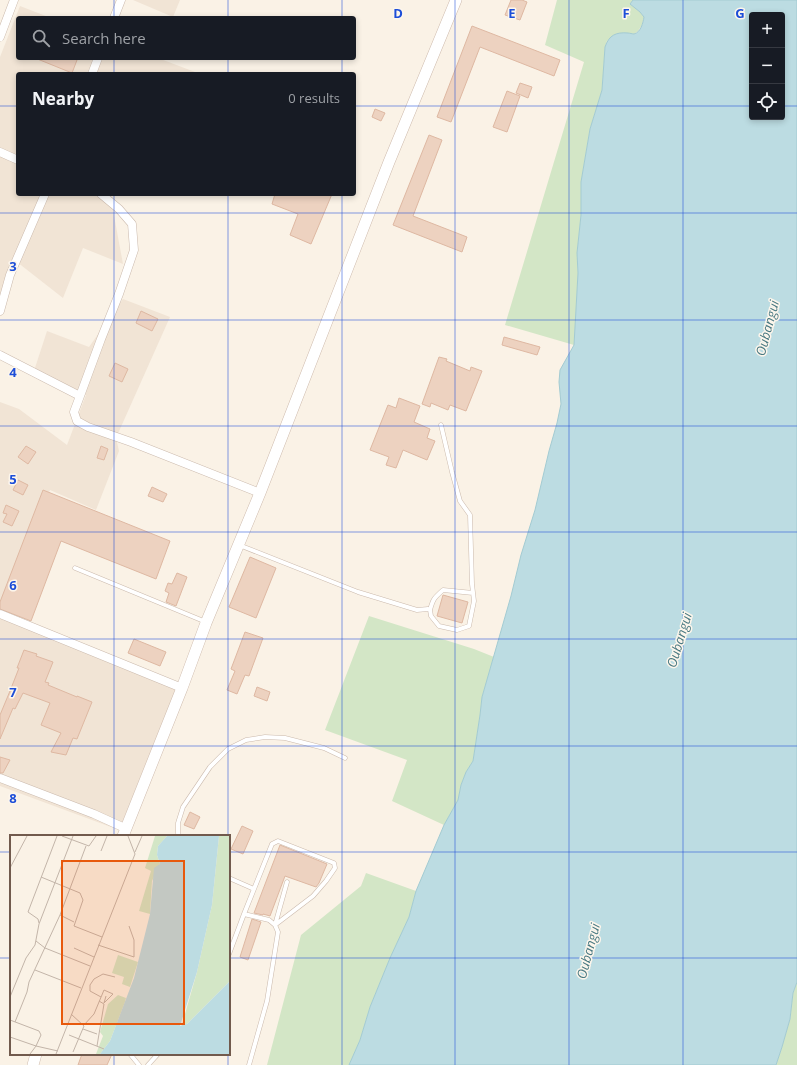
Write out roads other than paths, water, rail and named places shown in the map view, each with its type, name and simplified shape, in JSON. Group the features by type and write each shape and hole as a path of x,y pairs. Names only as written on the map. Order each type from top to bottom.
{"street":[{"path":"0,37 14,0"},
{"path":"115,16 121,0"},
{"path":"0,778 94,814 125,832 206,623 260,493 389,162 456,0"},
{"path":"93,72 97,60"},
{"path":"0,152 16,159"},
{"path":"0,311 10,274 44,196"},
{"path":"103,196 119,209 132,224 134,250 119,294 74,412 77,421 260,493"},
{"path":"0,354 80,396"},
{"path":"0,614 182,688"},
{"path":"33,1065 36,1055"}],"lane":[{"path":"441,425 460,500 470,515 474,601 469,626 457,630 439,626 431,616 430,610 432,601 443,590 473,593"},
{"path":"238,545 358,592 417,610 430,610"},
{"path":"75,568 206,623"},
{"path":"179,835 178,823 183,807 210,767 228,749 246,740 265,737 285,738 324,748 345,758"},
{"path":"230,951 272,844 278,841 334,863 335,868 313,896 275,925"},
{"path":"230,878 254,889"},
{"path":"275,925 286,882"},
{"path":"244,914 269,920 275,925 278,932 267,1001 249,1065"},
{"path":"131,1055 139,1065"},
{"path":"148,1065 157,1055"}],"water":[{"name":"Oubangui","path":"633,0 797,0 797,982 793,993 790,1019 776,1065 349,1065 360,1040 370,1007 409,917 416,891 444,825 458,800 461,785 466,772 473,761 482,697 535,510 557,423 561,404 559,382 560,370 574,345 578,273 577,253 581,215 581,182 590,129 602,90 605,47 614,35 620,33 634,34 638,31 644,19 640,12 630,4"}]}
